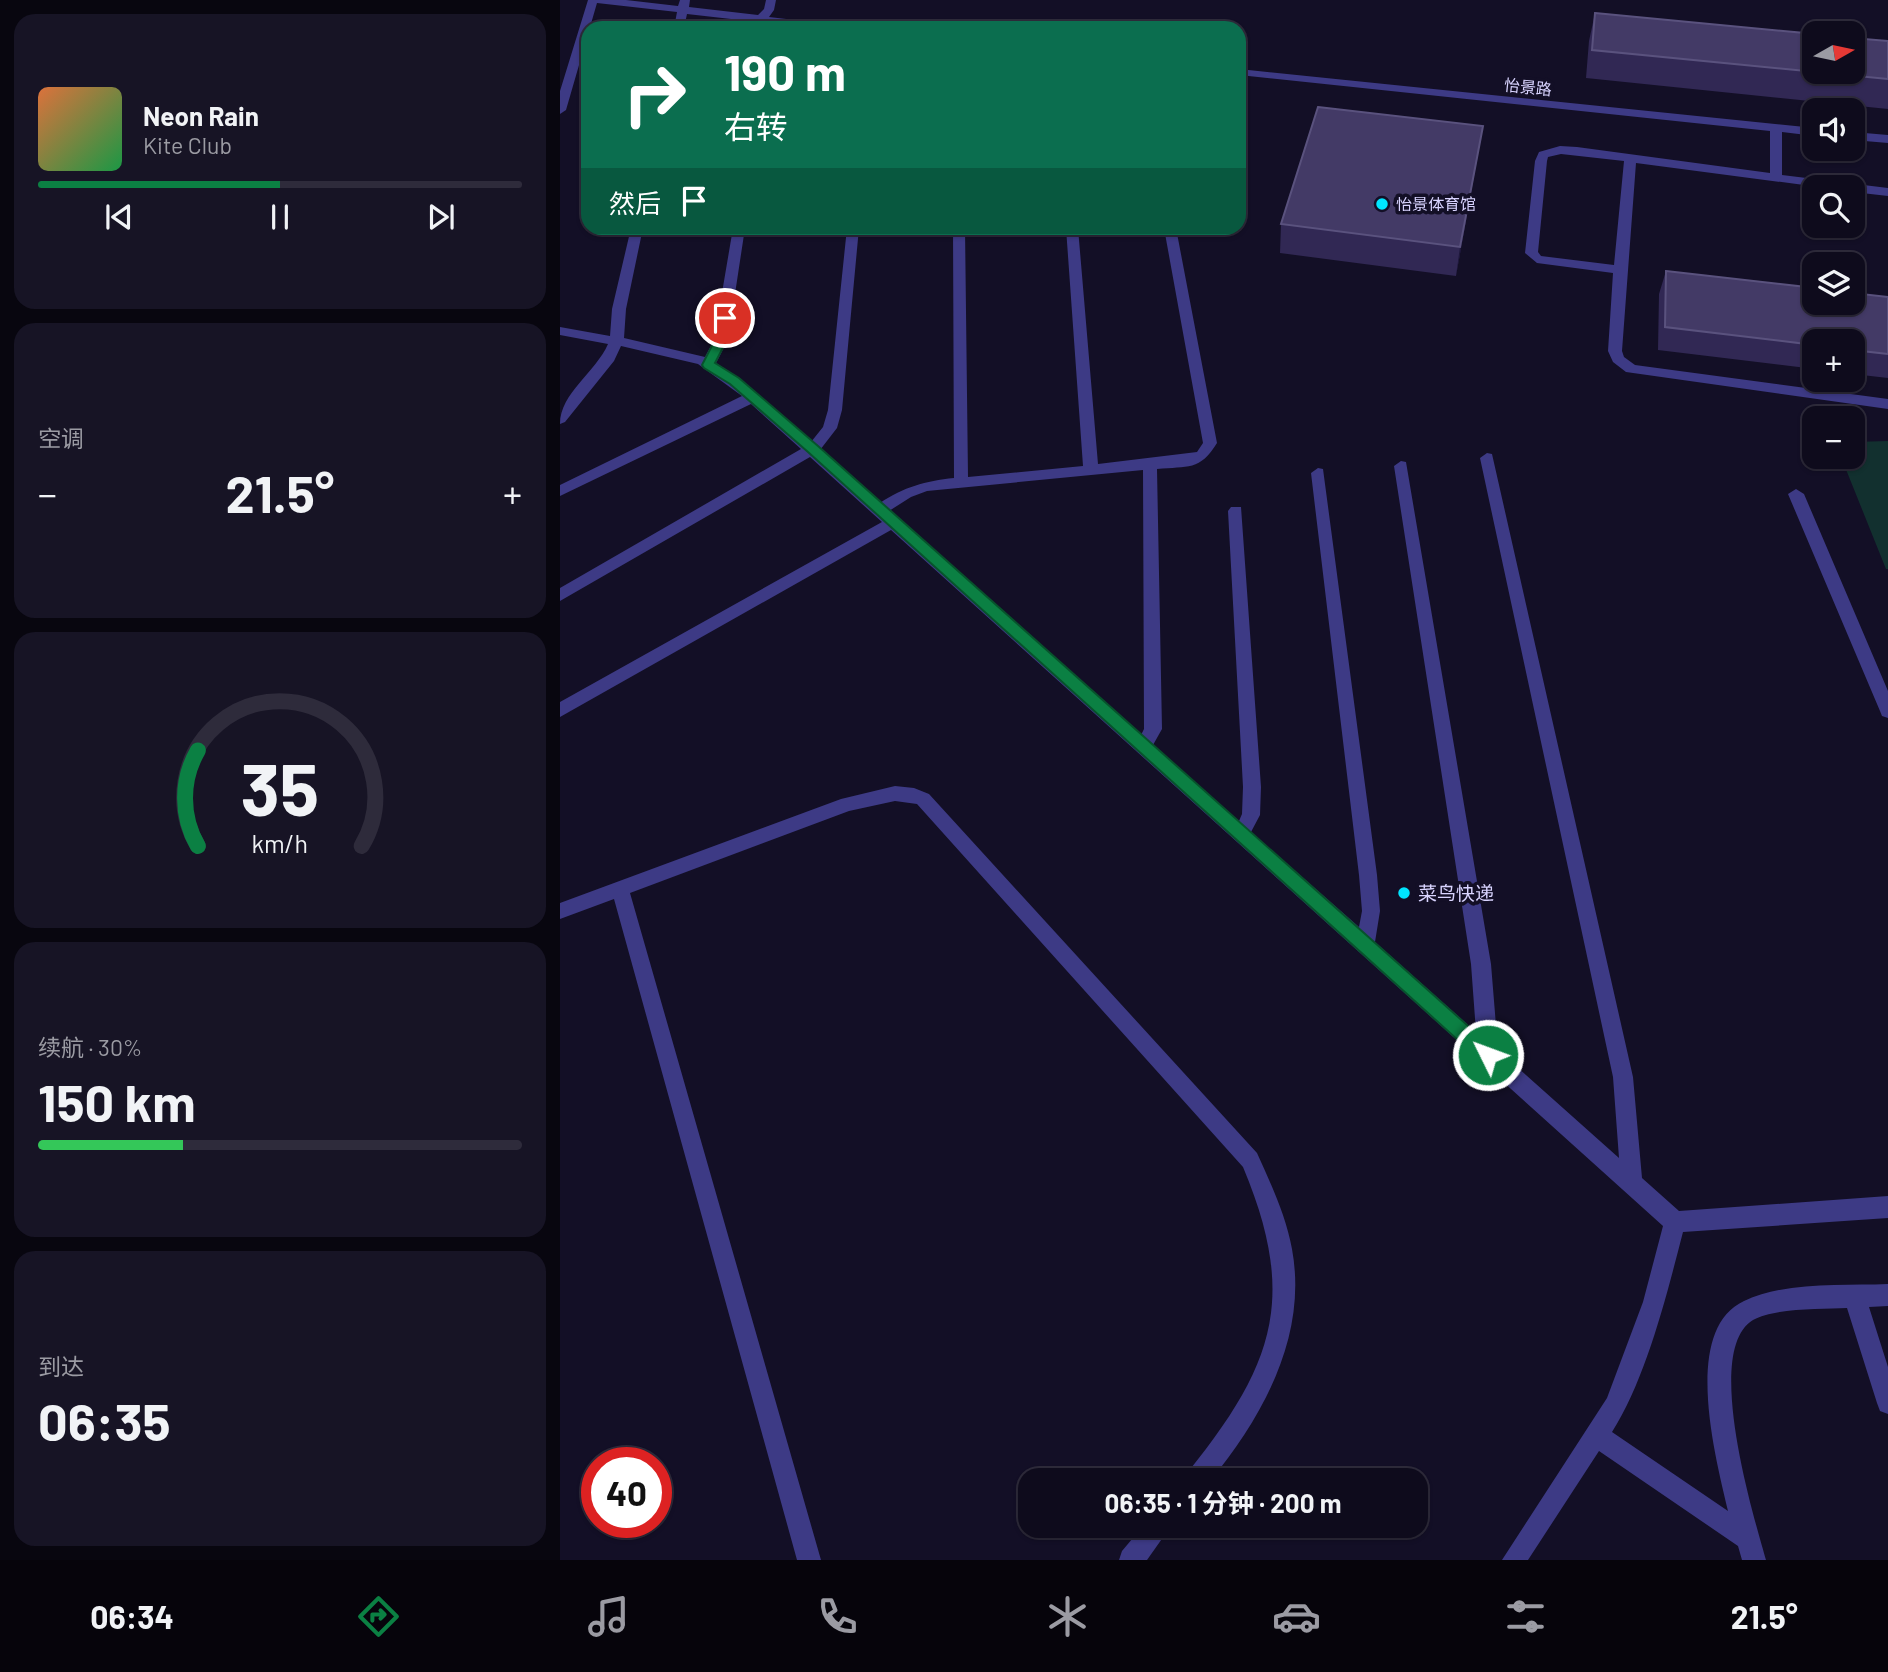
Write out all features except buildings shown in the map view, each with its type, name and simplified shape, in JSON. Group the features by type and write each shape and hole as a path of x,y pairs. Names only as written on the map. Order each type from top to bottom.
{"street":[{"path":"587,21 593,0"},
{"path":"598,0 684,6 777,21"},
{"path":"760,19 769,10 771,0"},
{"path":"560,110 581,40"},
{"name":"怡景路","path":"1246,73 1802,131"},
{"path":"1776,128 1776,178"},
{"path":"1865,137 1888,139"},
{"path":"1619,270 1537,259 1531,253 1543,155 1560,150 1802,181"},
{"path":"1630,159 1619,270 1615,351 1618,359 1631,369 1888,404"},
{"path":"1865,189 1888,192"},
{"path":"560,419 609,358 617,339 619,309 635,235"},
{"path":"708,365 721,340 738,235"},
{"path":"560,595 813,449 830,428 835,410 852,235"},
{"path":"959,235 961,482"},
{"path":"1073,235 1091,469"},
{"path":"880,510 906,494 926,486 1194,460 1202,456 1210,443 1171,235"},
{"path":"560,331 617,339 665,350 708,365 734,381 1675,1222 1888,1207"},
{"path":"560,491 753,397"},
{"path":"1487,458 1623,1077 1632,1186"},
{"path":"1144,746 1153,729 1150,464"},
{"path":"1401,466 1481,964 1488,1055"},
{"path":"1318,472 1369,887 1371,911 1365,944"},
{"path":"1796,494 1888,711"},
{"path":"1236,511 1252,787 1251,815 1241,833"},
{"path":"560,710 894,522"},
{"path":"560,911 847,804 892,793 916,795 923,799 1250,1160 1265,1194 1283,1261 1283,1319 1268,1373 1229,1441 1206,1468"},
{"path":"620,889 809,1560"},
{"path":"1514,1560 1615,1405 1650,1315 1675,1222"},
{"path":"1750,1549 1734,1482 1721,1404 1721,1349 1734,1319 1751,1309 1888,1295"},
{"path":"1855,1297 1888,1403"},
{"path":"1596,1435 1750,1549"},
{"path":"1131,1560 1149,1538"}],"green space":[{"path":"1888,441 1888,569 1846,469 1865,469 1865,442"}],"place":[{"name":"怡景体育馆","path":"1382,204"},
{"name":"菜鸟快递","path":"1404,893"}],"route":[{"path":"725,318 721,340 708,365 734,381 813,449 1488,1055"}]}
